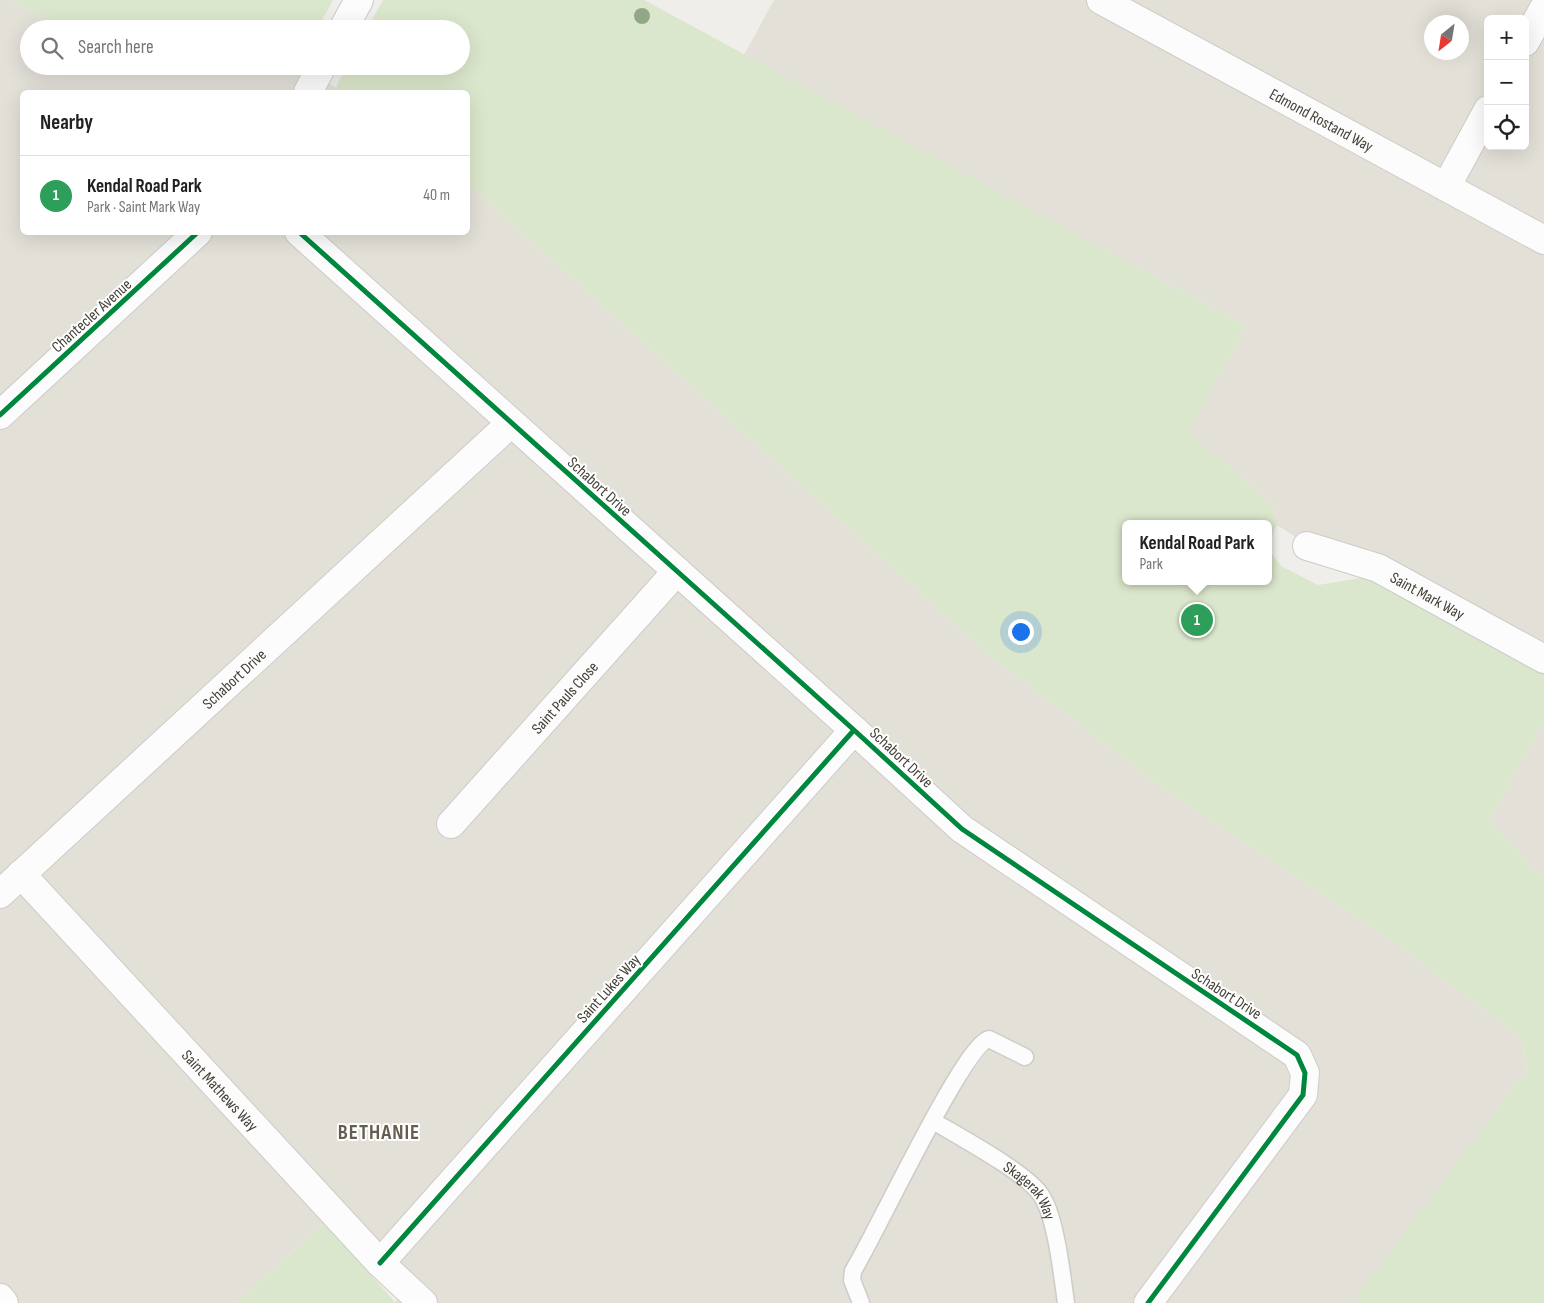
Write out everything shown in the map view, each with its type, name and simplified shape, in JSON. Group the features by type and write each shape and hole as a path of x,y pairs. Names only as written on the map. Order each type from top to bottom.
{"street":[{"path":"348,20 359,0"},
{"name":"Edmond Rostand Way","path":"1101,0 1544,240"},
{"path":"1529,35 1544,8"},
{"path":"309,90 317,75"},
{"path":"1446,187 1484,117"},
{"name":"Chantecler Avenue","path":"0,415 195,235"},
{"name":"Schabort Drive","path":"302,235 962,829 1291,1050 1301,1061 1305,1073 1303,1095 1148,1303"},
{"name":"Schabort Drive","path":"0,894 511,423"},
{"name":"Saint Mark Way","path":"1307,546 1378,568 1544,659"},
{"name":"Saint Pauls Close","path":"452,824 677,572"},
{"name":"Saint Lukes Way","path":"380,1263 854,730"},
{"name":"Saint Mathews Way","path":"21,874 380,1263 423,1303"},
{"path":"0,1298 4,1303"}],"lane":[{"path":"861,1303 852,1280 853,1271 933,1121 981,1042 989,1039 1025,1057"},
{"name":"Skagerak Way","path":"933,1121 999,1162 1040,1193 1049,1212 1066,1303"}],"shaded area":[{"path":"0,0 10,0 50,20 20,20 20,75 302,75 317,82 320,78 340,90 20,90 20,235 470,235 470,186 988,654 1164,789 1382,934 1520,1036 1528,1068 1356,1299 1360,1303 394,1303 410,1288 337,1211 236,1303 0,1303"},
{"path":"774,0 1544,0 1544,655 1308,545 1277,525 1273,507 1231,468 1187,434 1246,326 744,55"},
{"path":"1544,720 1544,879 1489,821"}],"green space":[{"path":"10,0 333,0 322,20 50,20"},
{"path":"383,0 644,0 1246,326 1188,433 1231,468 1273,507 1277,525 1272,539 1272,520 1122,520 1122,585 1272,585 1272,554 1281,566 1318,585 1367,577 1544,674 1544,720 1489,821 1544,879 1544,1303 1360,1303 1355,1299 1528,1068 1520,1036 1382,934 1164,789 988,654 470,186 470,90 340,90 336,87 342,75 470,75 470,20 372,20"},
{"path":"324,1223 394,1303 236,1303"}],"cycle path":[{"path":"0,415 195,235"},
{"path":"302,235 962,829 1297,1055 1305,1073 1303,1095 1148,1303"},
{"path":"380,1263 854,730"}],"place":[{"name":"Kendal Road Park","path":"1197,620"}],"district":[{"name":"BETHANIE","path":"379,1132"}]}
